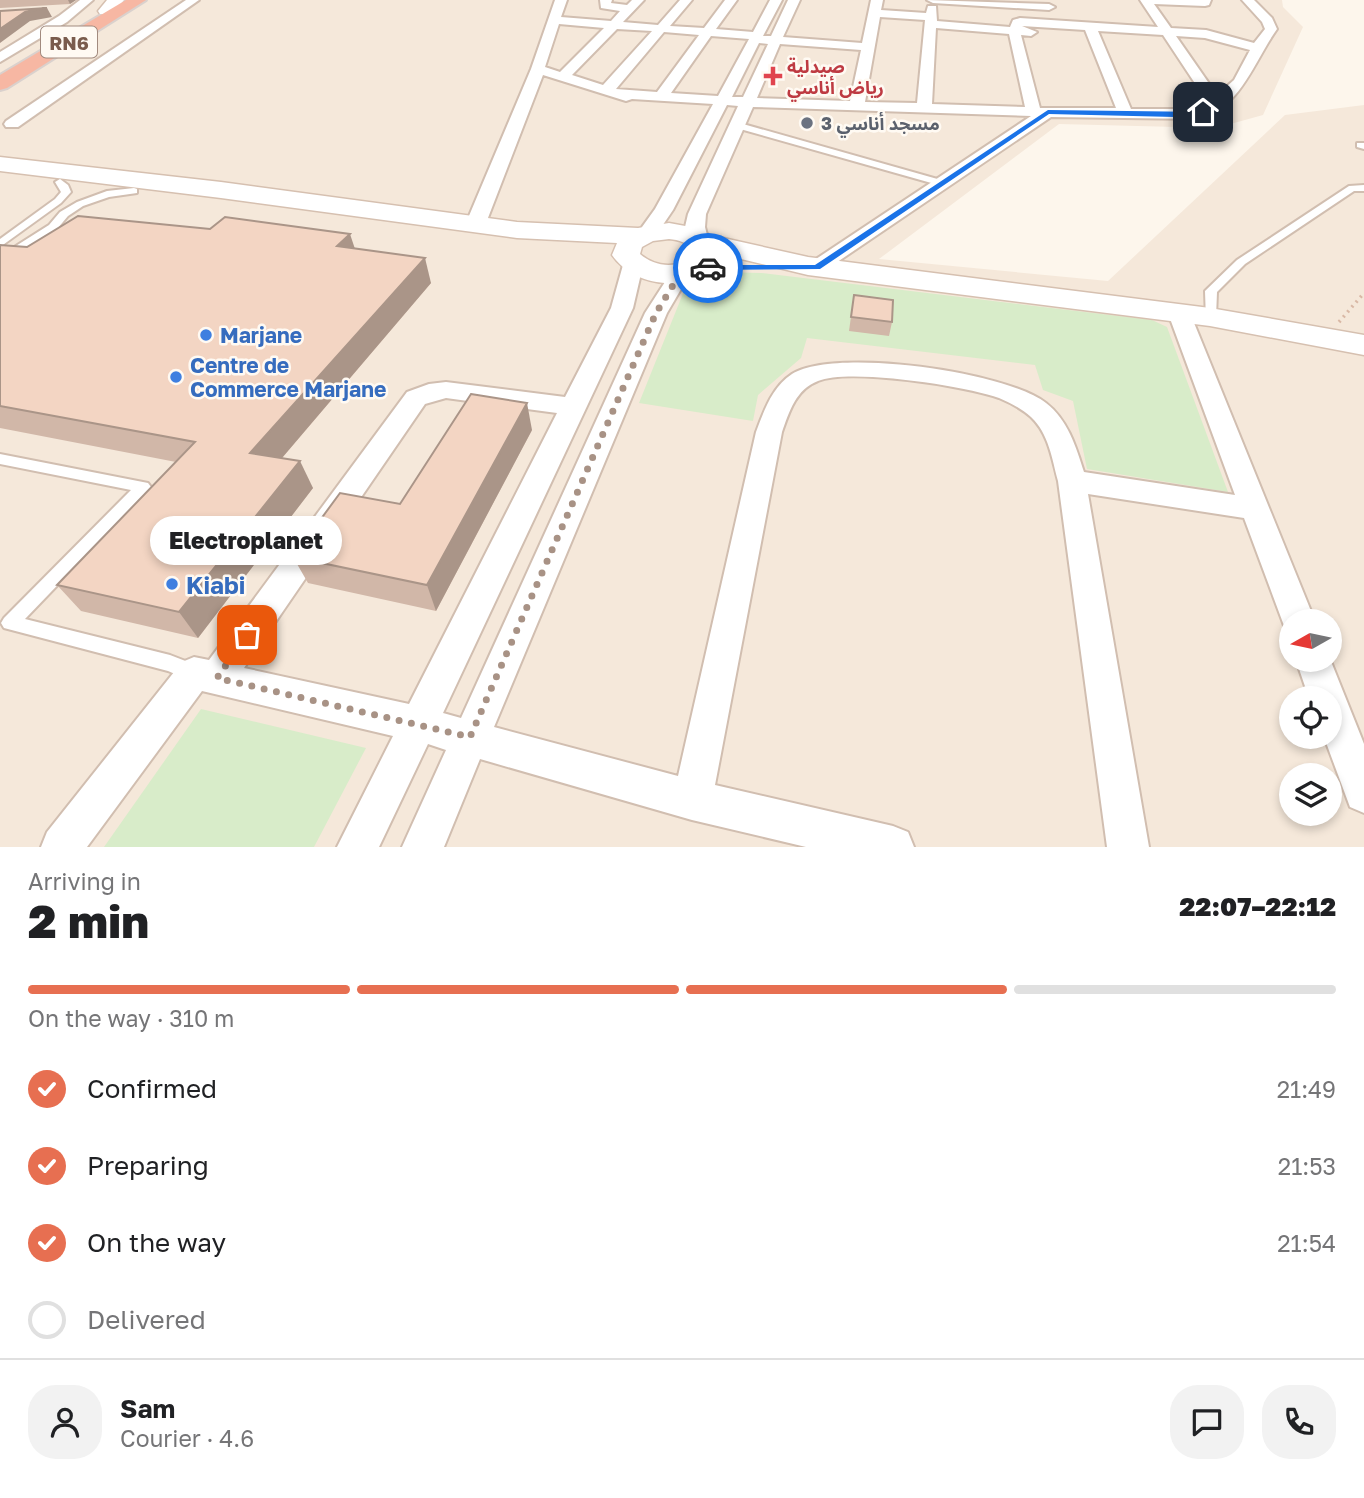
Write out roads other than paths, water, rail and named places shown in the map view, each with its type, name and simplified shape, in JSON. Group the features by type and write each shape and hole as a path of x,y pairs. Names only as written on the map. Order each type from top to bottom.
{"highway":[{"name":"RN6","path":"0,75 125,0"},
{"name":"RN6","path":"0,84 138,0"}],"street":[{"path":"0,58 87,0"},
{"path":"12,124 193,0"},
{"path":"476,223 538,69 561,0"},
{"path":"606,0 605,6 608,8 634,5"},
{"path":"608,92 686,0"},
{"path":"662,95 731,0"},
{"path":"358,847 622,308 637,249 664,210 699,117 721,101 776,0"},
{"path":"423,847 656,313 686,270 706,257 707,252 695,227 697,214 794,0"},
{"path":"865,0 931,21 1014,31"},
{"path":"924,107 933,0 1058,8"},
{"path":"1205,0 1203,3 1152,9 1215,103"},
{"path":"608,92 746,102 1191,115 1207,110 1240,82 1271,26 1248,0"},
{"path":"564,76 634,5"},
{"path":"857,106 876,5"},
{"path":"50,11 75,10"},
{"path":"554,20 868,47"},
{"path":"1041,112 1014,31 1020,22 1214,35 1257,48"},
{"path":"1090,26 1126,114"},
{"path":"538,69 699,117"},
{"path":"637,249 655,273 740,266 813,267 945,184 1041,112"},
{"path":"0,164 476,223 637,249 680,232 725,250 813,267 1194,315 1364,347"},
{"path":"0,174 239,204 372,211"},
{"path":"1194,315 1255,509 1293,609"},
{"path":"692,800 769,432 780,399 792,385 811,373 833,369 968,382 998,389 1039,410 1053,426 1062,447 1072,481 1128,847"},
{"path":"62,847 205,675 416,398 429,391 446,390 573,408"},
{"path":"1072,481 1255,509"},
{"path":"205,675 418,724 692,800 893,847"},
{"path":"1342,736 1364,793"}],"lane":[{"path":"736,125 945,184"},
{"path":"4,242 58,201 66,192 60,181"},
{"path":"1194,315 1211,291 1241,262 1352,188 1364,188"},
{"path":"0,261 53,227 65,214 80,204 107,194 134,191"},
{"path":"4,242 30,243"},
{"path":"0,459 143,487 10,623 170,663 205,675"}],"place":[{"name":"صيدلية رياض أناسي","path":"773,76"},
{"name":"مسجد أناسي 3","path":"807,123"},
{"name":"Marjane","path":"206,335"},
{"name":"Centre de Commerce Marjane","path":"176,377"},
{"name":"Kiabi","path":"172,584"},
{"name":"Electroplanet","path":"247,635"}]}
